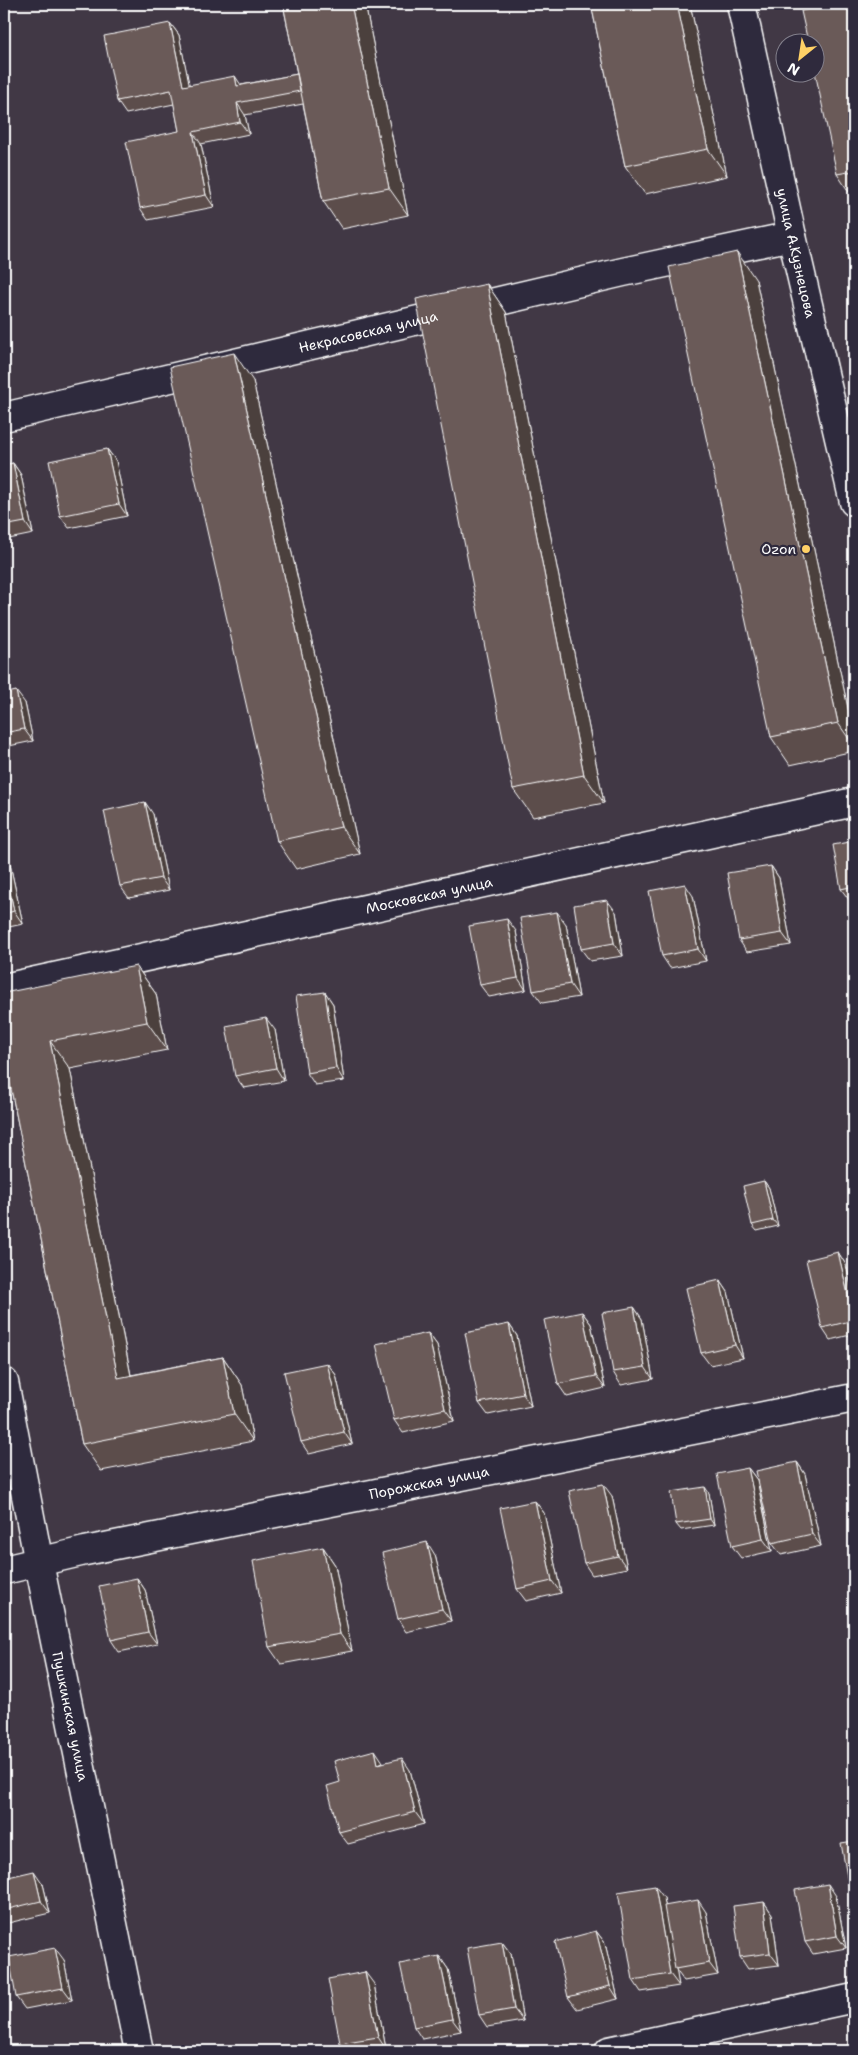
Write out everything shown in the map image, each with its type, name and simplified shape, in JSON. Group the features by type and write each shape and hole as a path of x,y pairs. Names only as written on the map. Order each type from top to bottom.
{"street":[{"name":"улица А.Кузнецова","path":"741,4 792,236 854,502"},
{"name":"Некрасовская улица","path":"4,417 623,272 792,236"},
{"name":"Московская улица","path":"4,988 854,802"},
{"name":"Пушкинская улица","path":"4,1382 139,2051"},
{"name":"Порожская улица","path":"4,1570 85,1551 854,1398"},
{"path":"609,2051 854,1998"}],"building":[{"path":"283,4 351,4 389,188 323,201"},
{"path":"591,4 677,4 708,149 625,166"},
{"path":"832,4 854,4 854,171 837,174 817,82 826,82 826,32 806,32 801,11"},
{"path":"170,23 183,86 235,76 237,86 297,74 300,91 237,103 240,122 193,132 206,195 140,208 126,142 179,131 171,90 117,101 104,36"},
{"path":"737,252 838,723 771,737 669,267"},
{"path":"487,284 584,775 513,789 416,299"},
{"path":"234,353 341,827 277,841 170,367"},
{"path":"107,449 119,504 60,516 49,461"},
{"path":"13,463 25,522 4,526 4,465"},
{"path":"16,691 24,729 4,733 4,694"},
{"path":"145,802 161,878 120,886 104,811"},
{"path":"854,841 854,886 841,889 833,845"},
{"path":"4,864 14,911 4,914"},
{"path":"771,866 782,933 739,940 727,873"},
{"path":"685,884 698,949 662,956 649,891"},
{"path":"607,900 614,943 581,949 574,905"},
{"path":"557,912 570,984 533,991 520,918"},
{"path":"507,919 518,978 480,985 469,926"},
{"path":"136,966 147,1022 50,1041 118,1378 223,1357 234,1414 82,1444 4,1054 4,993"},
{"path":"325,992 336,1068 307,1073 296,996"},
{"path":"266,1018 276,1068 235,1076 226,1026"},
{"path":"764,1181 773,1220 752,1225 743,1186"},
{"path":"838,1252 854,1320 822,1328 806,1260"},
{"path":"720,1280 735,1345 701,1353 686,1288"},
{"path":"634,1307 645,1367 613,1372 602,1313"},
{"path":"582,1312 596,1376 558,1384 544,1320"},
{"path":"509,1324 523,1394 479,1403 465,1333"},
{"path":"428,1333 445,1409 394,1420 376,1344"},
{"path":"327,1363 344,1432 301,1442 284,1372"},
{"path":"797,1462 812,1534 772,1543 756,1471"},
{"path":"748,1468 763,1539 732,1546 717,1474"},
{"path":"603,1484 618,1556 584,1563 569,1491"},
{"path":"705,1487 710,1519 676,1524 671,1492"},
{"path":"535,1501 552,1581 517,1589 500,1508"},
{"path":"427,1542 442,1609 398,1619 382,1553"},
{"path":"323,1547 340,1634 269,1647 253,1561"},
{"path":"137,1578 148,1632 111,1640 99,1586"},
{"path":"375,1750 378,1764 402,1758 415,1812 339,1832 327,1786 340,1782 334,1761"},
{"path":"854,1841 854,1917 841,1843"},
{"path":"34,1871 41,1901 4,1910 4,1878"},
{"path":"828,1884 837,1936 805,1942 795,1890"},
{"path":"655,1886 670,1974 633,1980 618,1892"},
{"path":"698,1900 709,1963 675,1969 664,1906"},
{"path":"764,1902 770,1953 740,1957 733,1906"},
{"path":"596,1931 610,1986 568,1997 555,1942"},
{"path":"502,1942 514,2009 479,2015 467,1948"},
{"path":"55,1948 63,1988 16,1997 9,1957"},
{"path":"439,1956 452,2019 414,2027 400,1964"},
{"path":"365,1972 378,2037 340,2043 328,1979"},
{"path":"812,2048 813,2051 794,2051"}],"place":[{"name":"Ozon","path":"806,549"}]}
